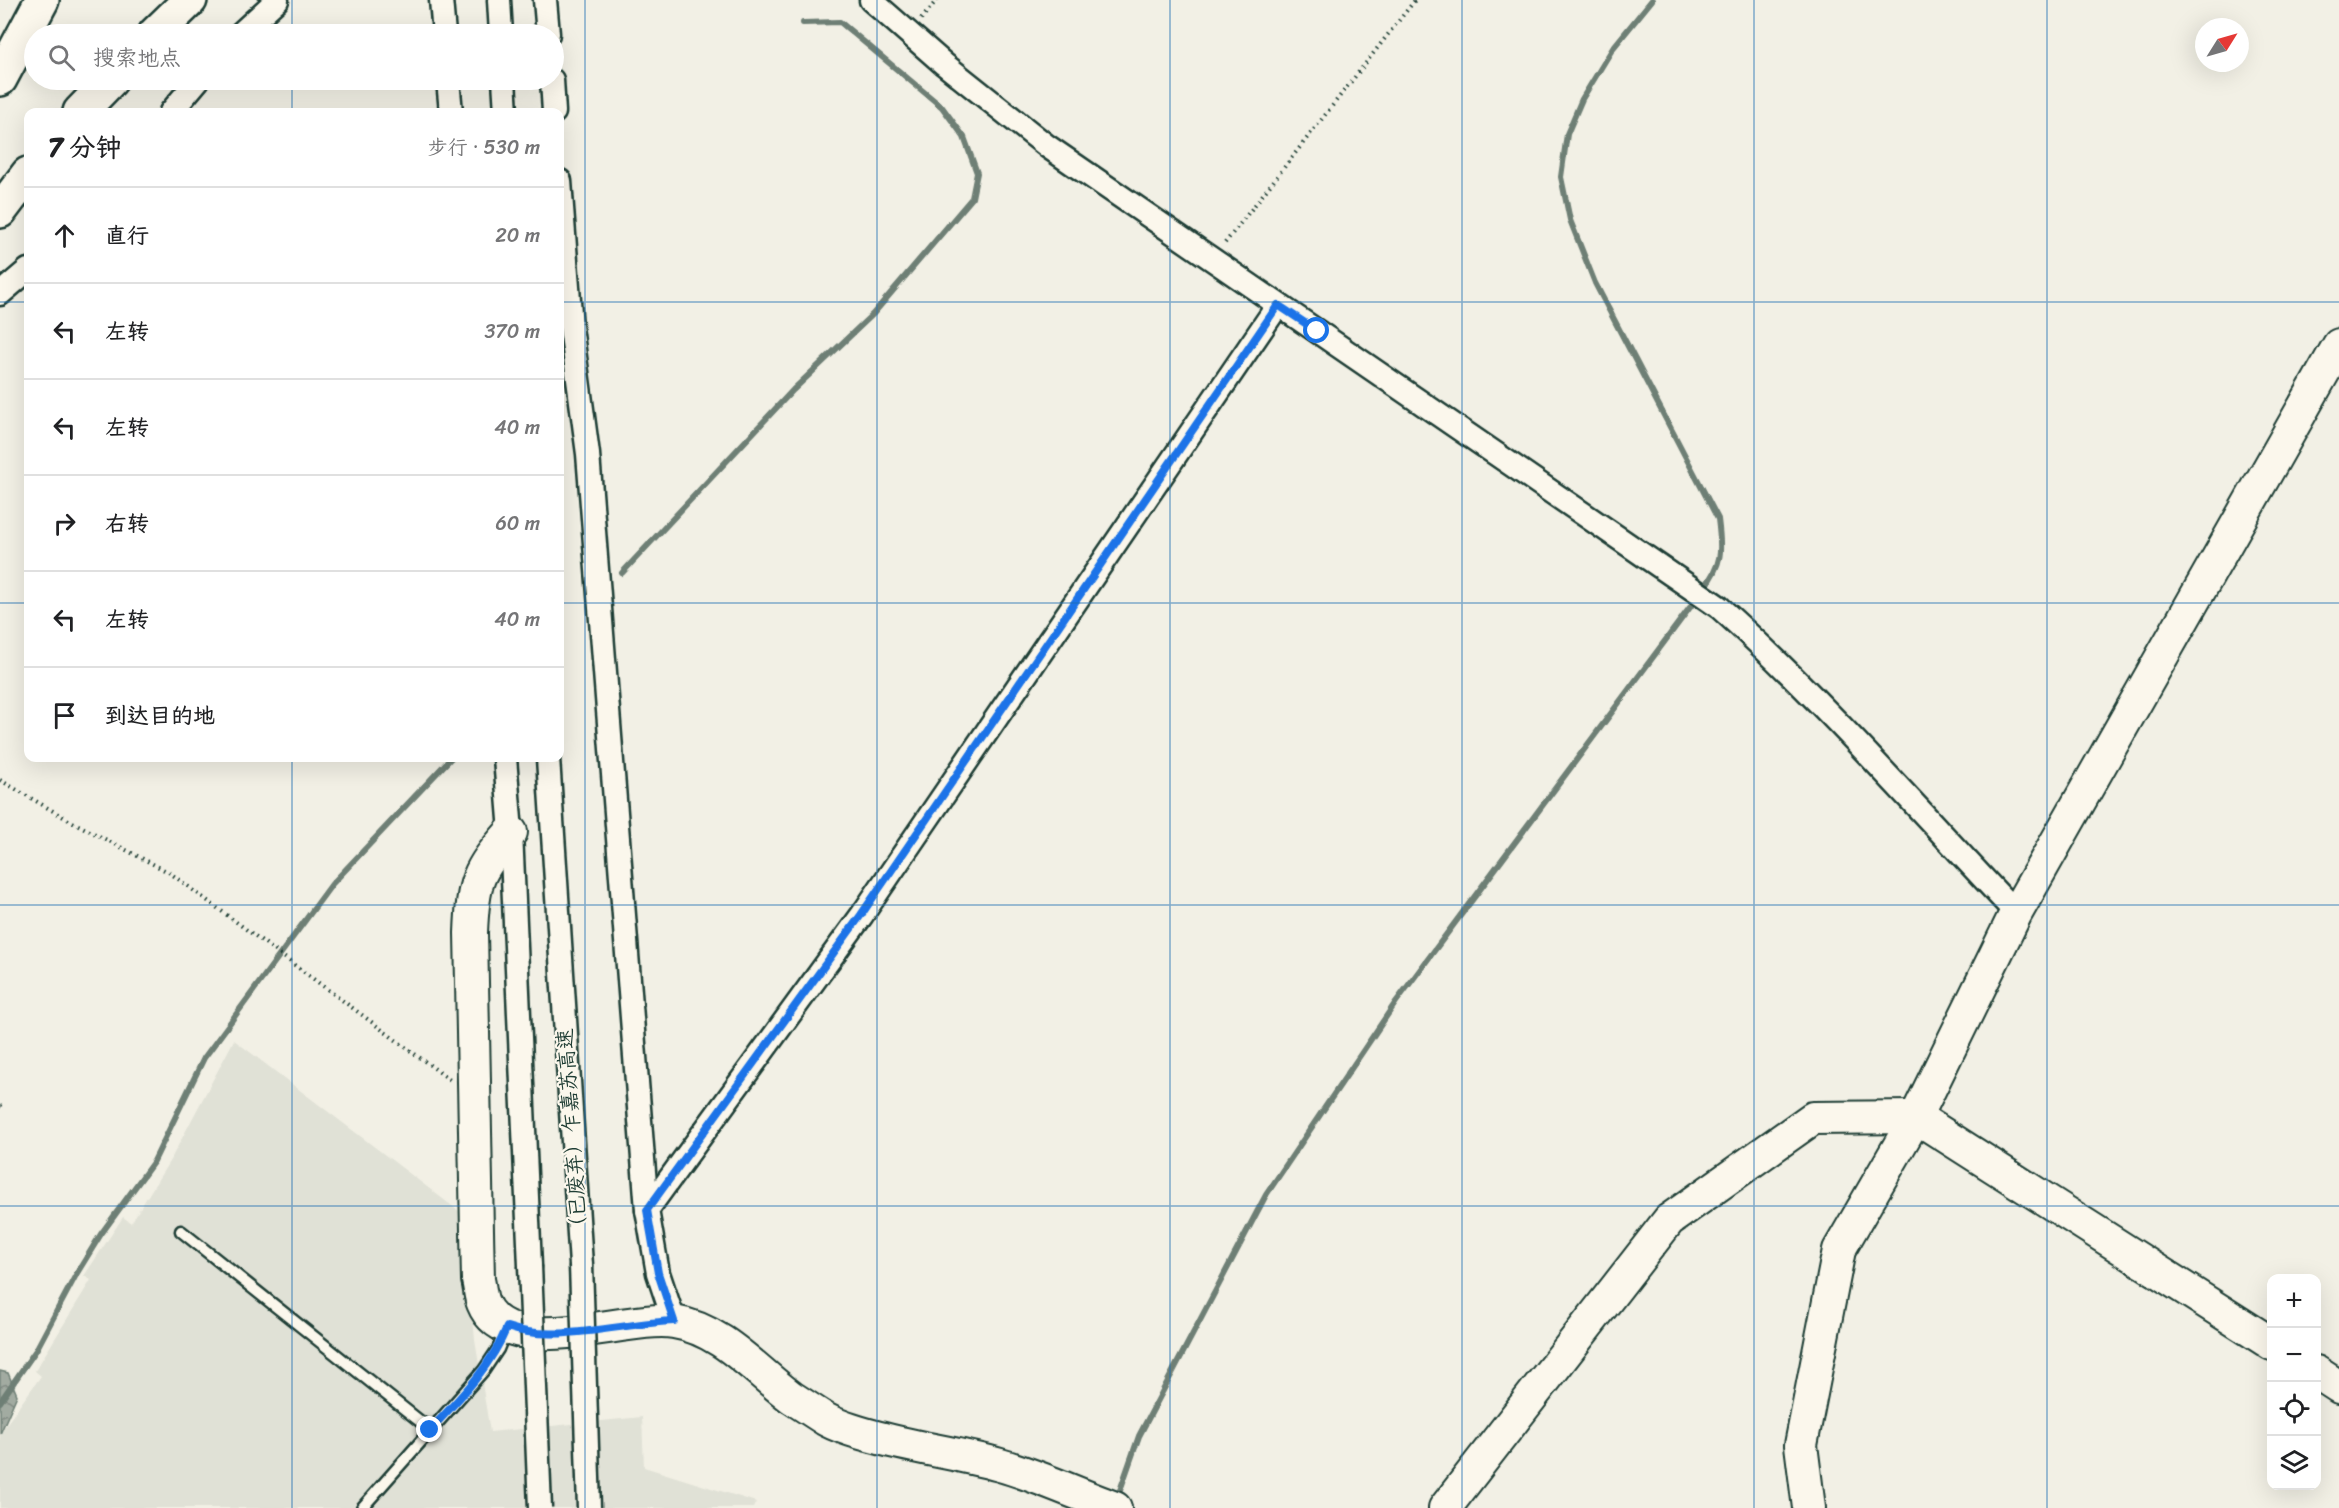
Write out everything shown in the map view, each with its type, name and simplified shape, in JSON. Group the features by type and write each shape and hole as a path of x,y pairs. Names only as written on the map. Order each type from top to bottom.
{"highway":[{"path":"29,24 42,0"},
{"path":"165,24 190,0"},
{"path":"0,79 24,34"},
{"path":"84,108 101,90"},
{"path":"0,211 24,179"}],"street":[{"path":"251,24 277,0"},
{"path":"441,0 443,24"},
{"path":"499,0 500,24"},
{"path":"545,0 547,24"},
{"path":"871,0 944,64 1047,146 1675,579 1719,607 1761,644 1814,697 2016,913"},
{"path":"174,108 190,90"},
{"path":"449,90 451,108"},
{"path":"505,90 506,108"},
{"path":"553,90 554,108"},
{"path":"564,234 571,327 588,454 647,1210 658,1273 674,1321"},
{"path":"0,294 24,273"},
{"path":"647,1210 861,915 1278,305"},
{"path":"1809,1508 1800,1445 1839,1250 1916,1117 2016,913 2339,345"},
{"path":"505,762 512,832 540,1508"},
{"name":"（已废弃）乍嘉苏高速","path":"548,762 581,1265 589,1508"},
{"path":"512,832 479,873 472,898 473,1097 478,1281 482,1302 491,1316 507,1327 520,1332 550,1333 674,1321 721,1341 791,1396 828,1421 900,1444 1000,1465 1115,1508"},
{"path":"1447,1507 1669,1220 1813,1118 1916,1117 2267,1341"},
{"path":"2321,1375 2339,1387"}],"lane":[{"path":"181,1231 430,1430"},
{"path":"362,1508 484,1370 498,1348 507,1327"}],"path":[{"path":"1211,260 1414,0"},
{"path":"0,780 65,818 170,873 473,1097"}],"shaded area":[{"path":"234,1040 464,1215 475,1340 490,1432 642,1417 644,1467 756,1502 753,1508 0,1508 0,1433 41,1376 35,1371 91,1280 84,1276 123,1217 131,1223 172,1157"}],"water":[{"path":"0,1371 8,1373 17,1395 0,1434"}],"waterway":[{"path":"1652,0 1613,48 1582,99 1567,134 1561,177 1570,220 1595,283 1718,519 1720,556 1710,580 1703,589"},
{"path":"622,573 793,390 873,314 972,198 977,173 964,137 942,107 840,22 803,23"},
{"path":"1117,1499 1139,1436 1266,1195 1396,1002 1697,598"},
{"path":"0,1402 36,1350 77,1273 101,1234 154,1161 204,1058 332,884 447,762"}],"route":[{"path":"430,1430 484,1370 498,1348 507,1327 520,1332 550,1333 674,1321 658,1273 647,1210 861,915 1278,305 1317,331"}]}
